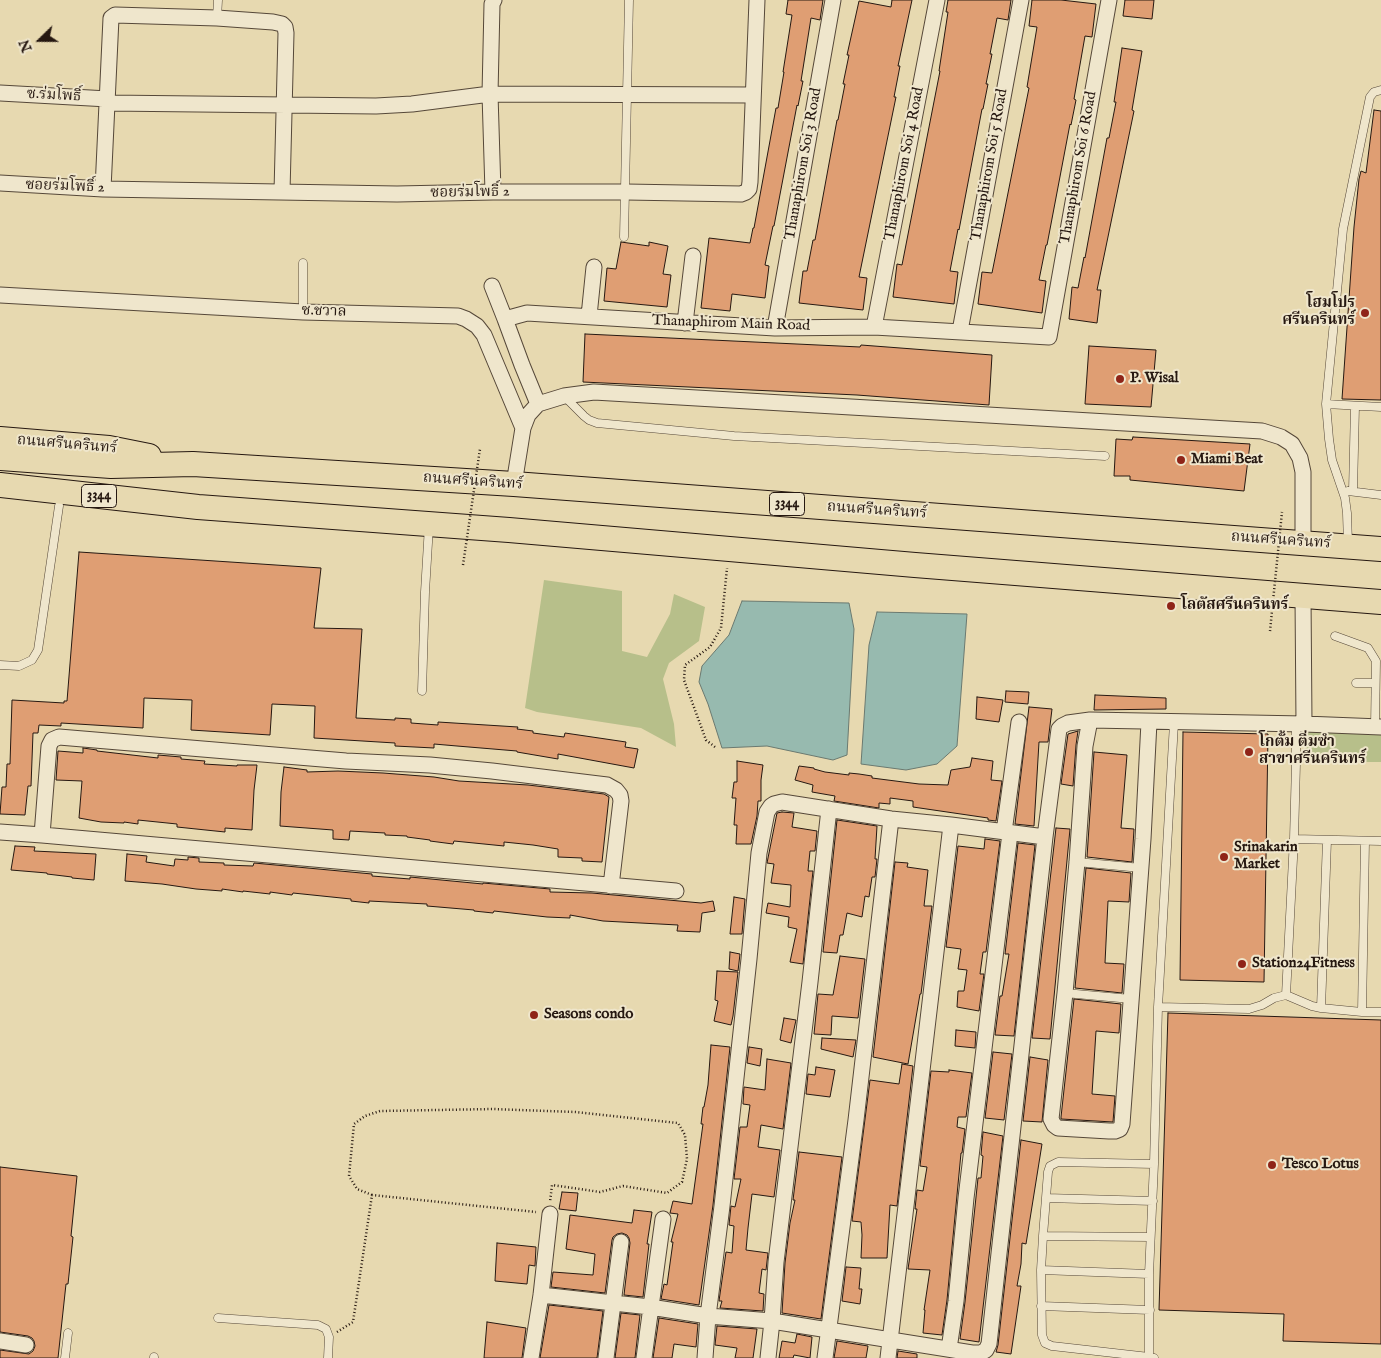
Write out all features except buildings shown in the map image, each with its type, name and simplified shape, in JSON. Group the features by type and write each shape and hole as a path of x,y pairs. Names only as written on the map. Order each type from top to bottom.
{"main road":[{"name":"ถนนศรีนครินทร์","path":"0,440 109,448 192,464"},
{"name":"ถนนศรีนครินทร์","path":"0,458 111,466 192,464 514,484 1381,548"},
{"name":"3344","path":"0,485 198,507 429,524 1381,602"},
{"name":"3344","path":"0,500 120,510 198,507"}],"street":[{"path":"493,192 490,94 492,4 494,0"},
{"name":"ซอยร่มโพธิ์ 2","path":"0,183 103,188 396,194 626,192 741,194 749,189 750,182 757,0"},
{"name":"Thanaphirom Soi 3 Road","path":"775,328 833,0"},
{"name":"Thanaphirom Soi 4 Road","path":"874,327 937,0"},
{"name":"Thanaphirom Soi 5 Road","path":"960,331 1021,0"},
{"name":"Thanaphirom Soi 6 Road","path":"1049,337 1109,0"},
{"path":"103,188 112,18 115,15 217,18 273,22 282,24 285,27 282,192"},
{"name":"ซ.ร่มโพธิ์","path":"0,93 108,101 284,106 393,106 490,94 754,95"},
{"path":"685,322 693,256"},
{"path":"588,316 594,267"},
{"path":"492,286 538,404"},
{"name":"ซ.ชวาล","path":"0,294 302,312 458,316 471,320 484,335 522,428"},
{"name":"Thanaphirom Main Road","path":"505,319 527,313 775,328 874,327 1049,337"},
{"path":"514,484 522,428 528,415 538,404 564,396 594,392 1262,431 1281,437 1292,444 1300,458 1303,472 1303,543"},
{"path":"1300,724 1303,596"},
{"path":"541,1295 828,1329 890,1339 924,1351 948,1349 972,1353 986,1350 989,1344 1045,837 1059,729 1068,723 1090,720 1378,727"},
{"path":"1090,720 1084,746 1077,862 1051,1119 1058,1128 1109,1131 1120,1129 1122,1124 1148,722"},
{"path":"948,1349 956,1301 1019,722"},
{"path":"42,835 49,746 52,740 60,737 346,761 430,765 607,786 616,790 620,795 621,801 611,886"},
{"path":"705,1358 759,853 767,812 774,804 782,802 891,819 1045,837"},
{"path":"768,1358 776,1262 829,809"},
{"path":"825,1358 856,1120 891,819"},
{"path":"888,1358 951,825"},
{"path":"0,832 676,891"},
{"path":"531,1358 541,1295 550,1214"},
{"path":"644,1358 663,1219"},
{"path":"606,1358 621,1242"},
{"path":"0,1341 26,1345"}],"lane":[{"path":"217,18 218,0"},
{"path":"624,237 629,0"},
{"path":"1348,546 1344,490 1332,460 1326,404 1343,228 1370,97 1374,92 1381,90"},
{"path":"302,312 303,263"},
{"path":"564,396 584,416 597,423 734,436 1105,456"},
{"path":"1326,404 1381,407"},
{"path":"1353,491 1355,406"},
{"path":"1344,490 1381,495"},
{"path":"0,665 19,666 32,660 38,650 59,506"},
{"path":"422,692 429,524"},
{"path":"1335,636 1368,648 1376,661 1375,684 1378,727"},
{"path":"1356,683 1375,684"},
{"path":"1154,1164 1058,1162 1050,1166 1041,1270 1042,1335 1045,1343 1052,1346 1152,1358 1149,1274 1150,1237 1153,1201 1154,1164 1158,1007 1174,723"},
{"path":"1286,994 1296,763 1300,724"},
{"path":"1294,839 1381,841"},
{"path":"1321,1008 1327,840"},
{"path":"1362,1012 1365,841"},
{"path":"1077,862 1140,868"},
{"path":"1065,993 1131,999"},
{"path":"1158,1007 1249,1009 1286,994 1321,1008 1381,1012"},
{"path":"1046,1198 1153,1201"},
{"path":"1043,1236 1150,1237"},
{"path":"1041,1270 1149,1274"},
{"path":"1042,1306 1150,1310"},
{"path":"218,1318 318,1325 326,1329 329,1337 328,1358"},
{"path":"65,1358 68,1333"}],"path":[{"path":"463,565 480,449"},
{"path":"1270,631 1282,512"},
{"path":"715,748 706,740 684,680 685,665 710,646 721,628 728,549"},
{"path":"492,1109 575,1112 678,1123 685,1134 687,1159 682,1182 667,1193 623,1186 600,1192 552,1184 550,1214 372,1195 357,1189 349,1176 354,1124 365,1116 380,1112 492,1109"},
{"path":"329,1337 353,1322 372,1195"}],"green space":[{"path":"544,580 622,591 622,651 647,657 670,614 674,594 705,607 699,641 669,663 663,679 674,724 676,747 641,728 537,712 525,708"},
{"path":"1301,725 1381,725 1381,762 1308,762"}],"water":[{"path":"742,601 849,603 854,629 847,755 833,760 767,746 722,748 699,682 702,666 729,635"},
{"path":"877,612 967,614 957,746 937,764 906,770 861,764 869,645"}],"place":[{"name":"โฮมโปร ศรีนครินทร์","path":"1365,313"},
{"name":"P. Wisal","path":"1120,379"},
{"name":"Miami Beat","path":"1181,460"},
{"name":"โลตัสศรีนครินทร์","path":"1171,606"},
{"name":"โกตั้ม ติ่มซำ สาขาศรีนครินทร์","path":"1249,752"},
{"name":"Srinakarin Market","path":"1224,857"},
{"name":"Station24Fitness","path":"1242,964"},
{"name":"Seasons condo","path":"534,1015"},
{"name":"Tesco Lotus","path":"1272,1165"}]}
